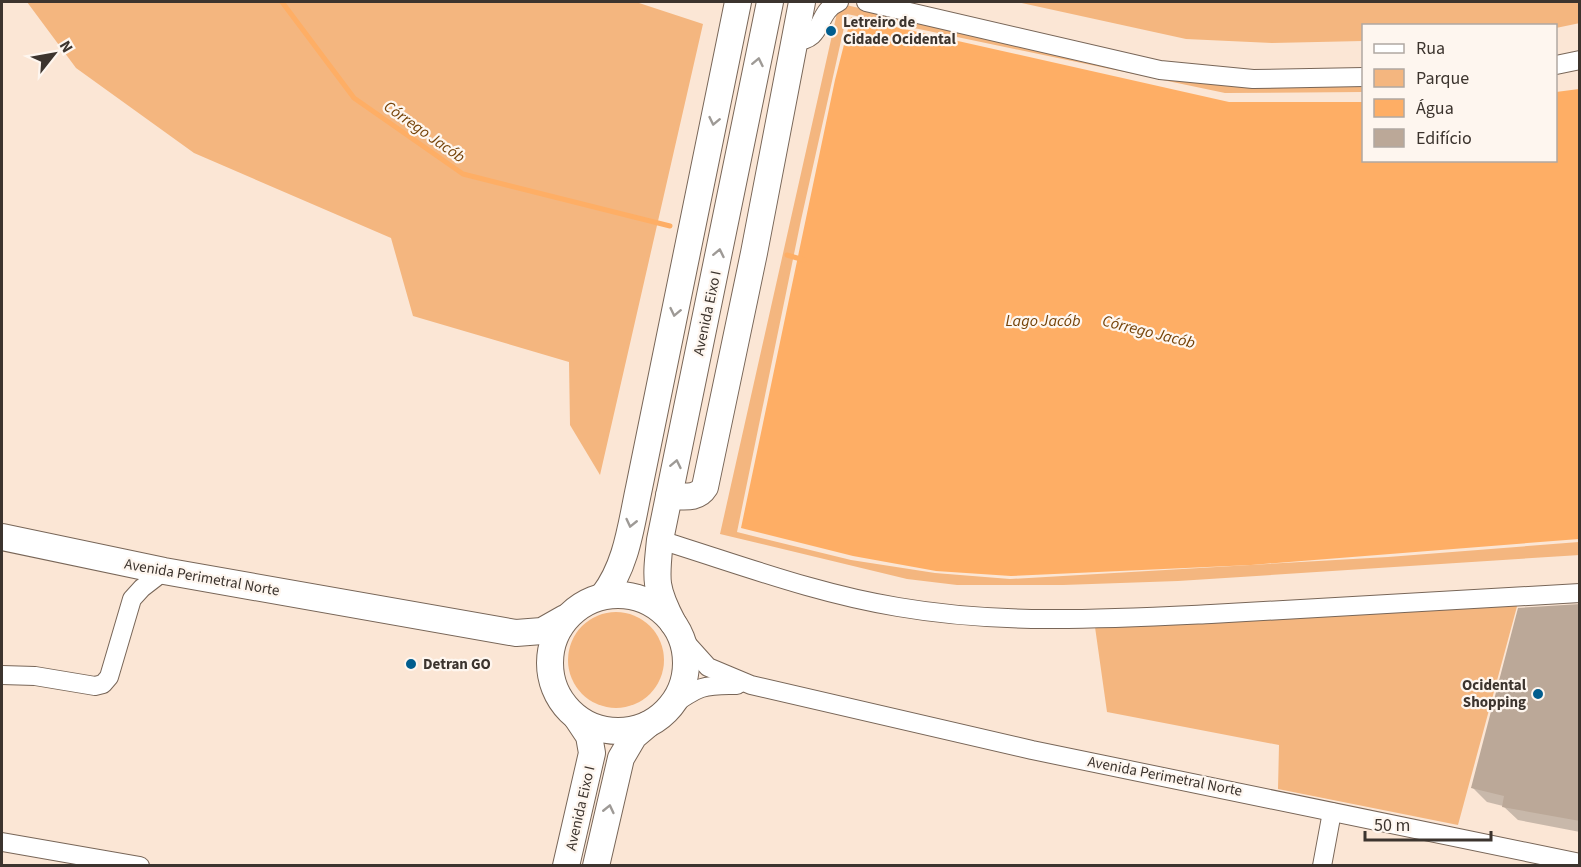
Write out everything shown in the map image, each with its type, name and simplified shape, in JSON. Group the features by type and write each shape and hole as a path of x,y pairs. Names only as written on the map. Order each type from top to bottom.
{"main road":[{"name":"Avenida Eixo I","path":"603,596 612,584 624,556 637,499 738,2"},
{"name":"Avenida Eixo I","path":"677,630 658,591 660,540 770,2"},
{"path":"669,496 695,496 705,487 756,242 802,2"},
{"name":"Avenida Perimetral Norte","path":"2,537 164,571 516,633 542,631 565,618"},
{"path":"619,594 648,601 661,610 677,630 686,652 684,686 670,707 647,725 627,731 608,730 587,724 577,718 561,702 551,681 549,658 551,647 565,618 582,604 603,596 619,594"},
{"name":"Avenida Perimetral Norte","path":"403,613 525,646 536,654 551,681"},
{"name":"Avenida Eixo I","path":"566,866 592,753 589,736 577,718"},
{"name":"Avenida Eixo I","path":"596,866 621,758 634,736 647,725"}],"street":[{"path":"794,41 810,38 817,30 825,11 839,2"},
{"path":"866,2 1160,70 1252,80 1362,77"},
{"path":"1557,65 1580,60"},
{"path":"660,540 845,596 954,615 1024,620 1077,620 1363,607 1580,593"},
{"path":"2,675 35,676 95,686 104,684 132,599 164,571"},
{"name":"Avenida Perimetral Norte","path":"677,630 708,668 751,685 1032,750 1271,797 1332,812 1580,863"},
{"name":"Avenida Perimetral Norte","path":"670,707 701,687 714,684 751,685"},
{"path":"1322,866 1332,812"},
{"path":"2,842 140,866"}],"green space":[{"path":"27,2 636,2 703,24 600,475 570,425 569,362 413,316 391,238 194,153 76,68"},
{"path":"1017,2 1579,2 1580,23 1557,28 1557,24 1362,24 1362,41 1272,43 1186,39"},
{"path":"846,5 1147,74 1362,86 1362,92 1225,93 847,14 801,220 737,532 851,560 935,573 1010,579 1388,557 1579,542 1580,555 1178,581 1063,585 957,585 907,579 720,534 837,13"},
{"path":"1519,599 1458,825 1278,789 1279,745 1107,712 1095,627"},
{"path":"616,612 634,616 650,626 660,642 664,660 660,678 650,694 634,704 616,708 598,704 582,694 572,678 568,660 572,642 582,626 598,616"}],"water":[{"name":"Lago Jacób","path":"851,17 1229,102 1362,102 1362,162 1557,162 1557,92 1579,89 1579,539 1251,565 1011,576 936,571 853,556 741,528 835,80"}],"building":[{"name":"Ocidental Shopping","path":"1580,604 1580,821 1502,807 1504,796 1471,788 1518,608"}],"waterway":[{"name":"Córrego Jacób","path":"282,2 354,98 463,174 670,226"},
{"name":"Córrego Jacób","path":"787,255 804,260"}],"place":[{"name":"Letreiro de Cidade Ocidental","path":"831,31"},
{"name":"Detran GO","path":"411,664"},
{"name":"Ocidental Shopping","path":"1538,694"}]}
